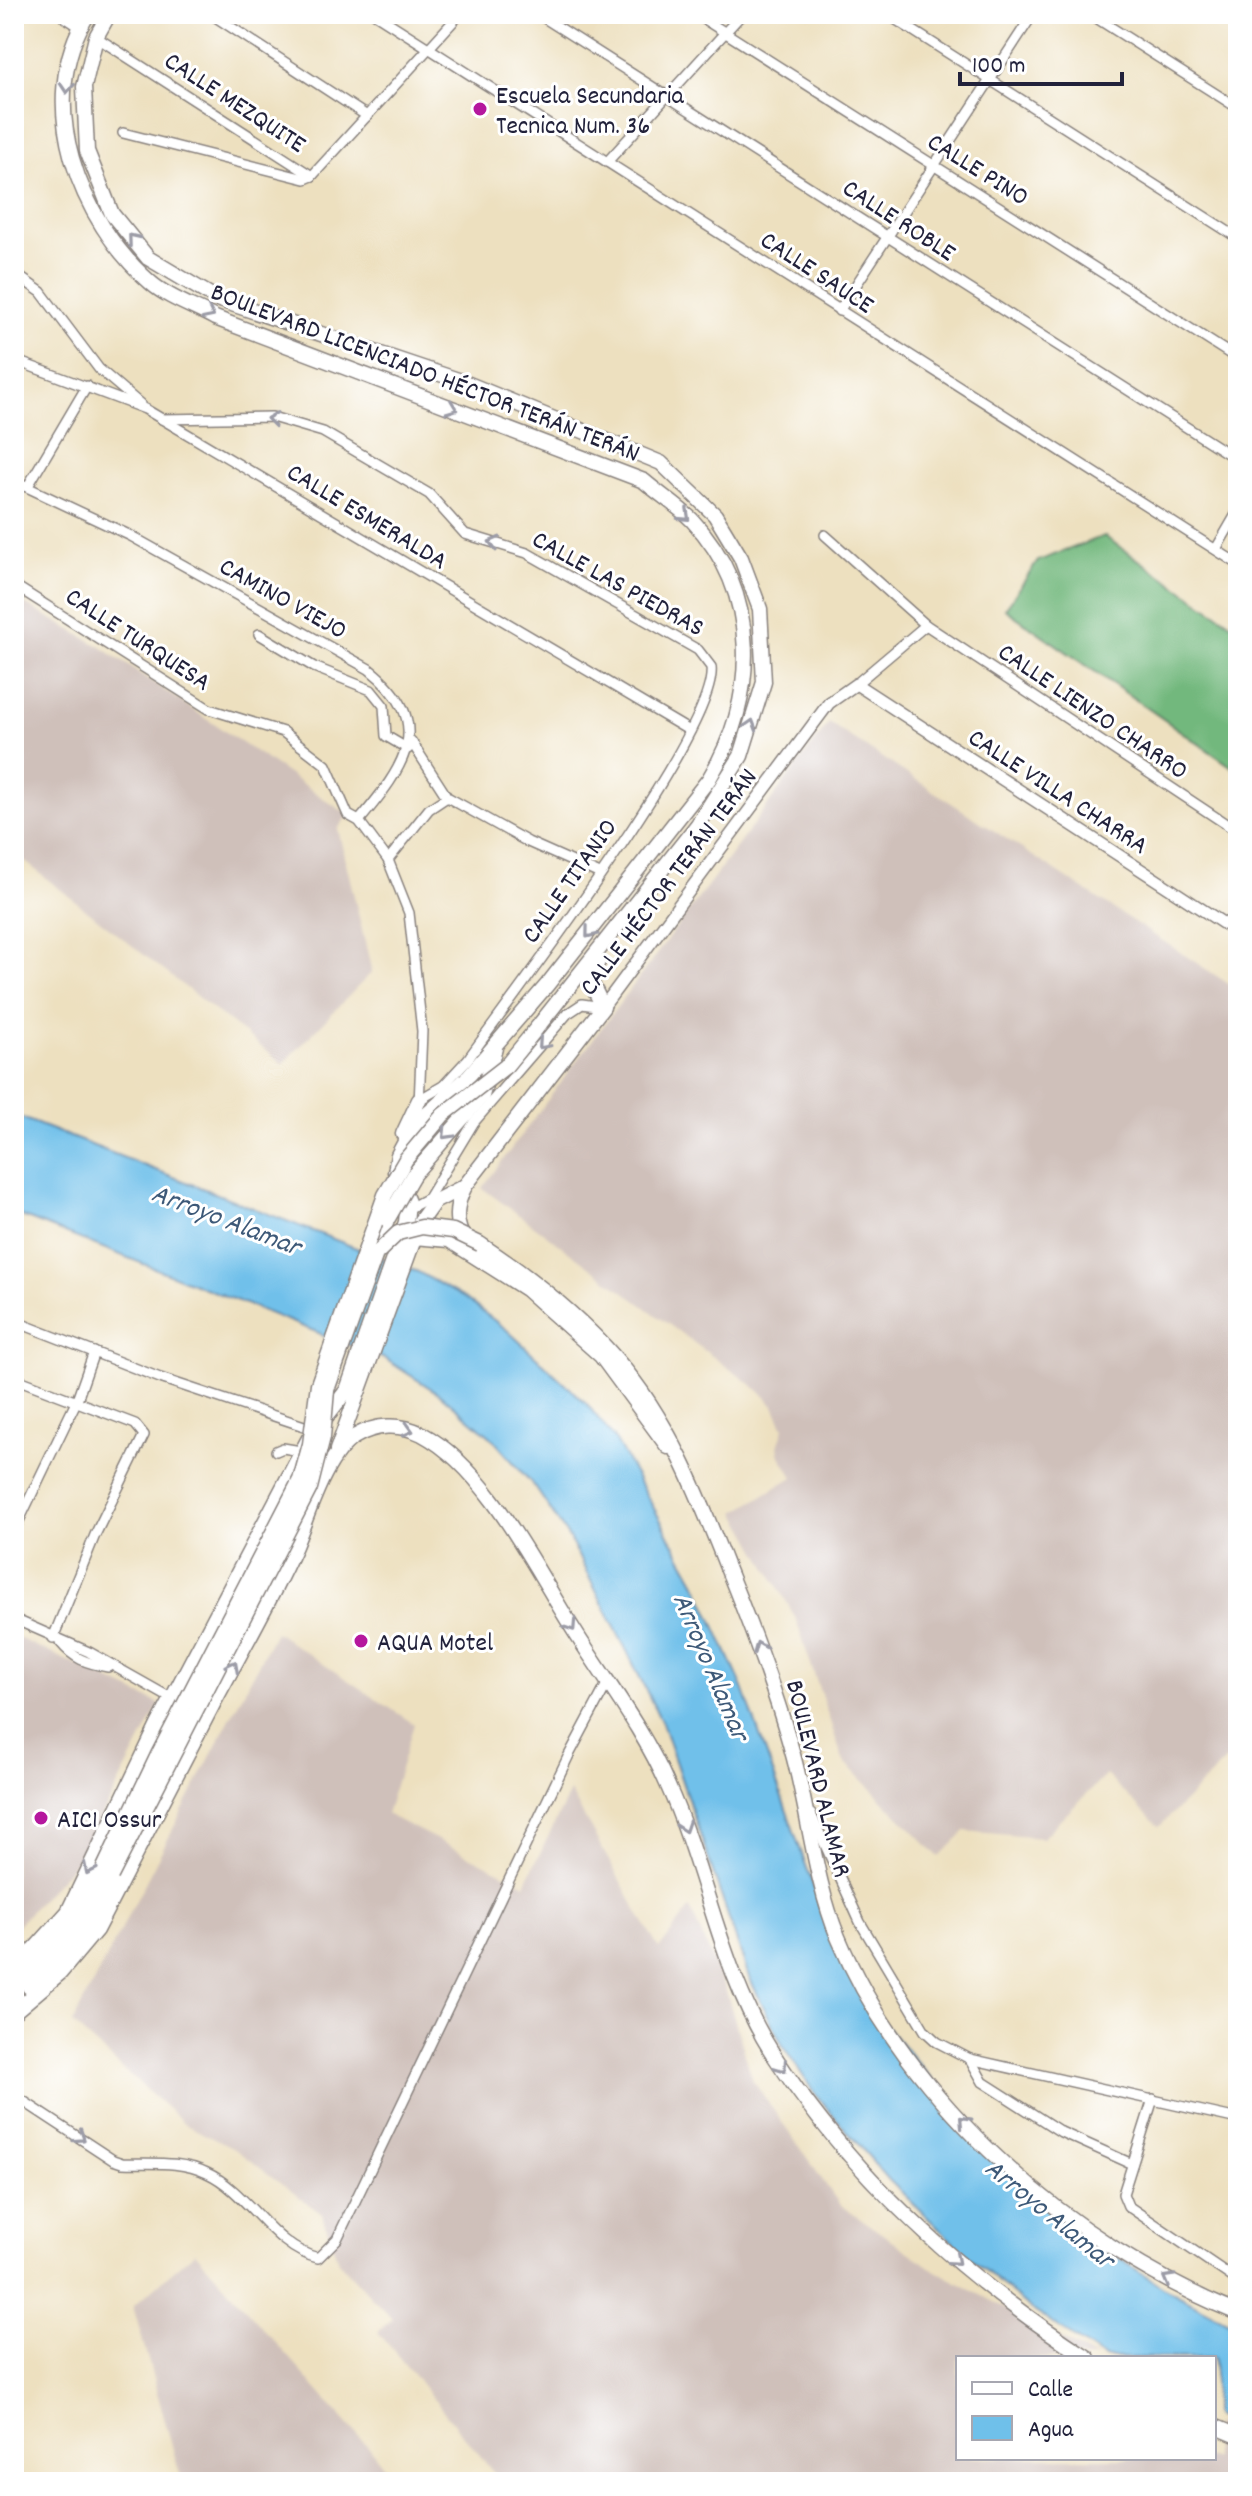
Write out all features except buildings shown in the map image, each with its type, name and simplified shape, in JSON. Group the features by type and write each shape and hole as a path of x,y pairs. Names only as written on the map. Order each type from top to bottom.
{"main road":[{"name":"BOULEVARD LICENCIADO HÉCTOR TERÁN TERÁN","path":"14,2000 58,1959 78,1935 158,1755 300,1480 310,1444 318,1384 385,1195 406,1159 434,1125 506,1066 721,791 741,756 764,682 760,609 741,558 715,515 661,463 464,382 217,299 148,258 112,214 87,151 84,87 96,37 109,14"},
{"name":"BOULEVARD LICENCIADO HÉCTOR TERÁN TERÁN","path":"84,20 68,62 65,120 70,159 102,230 152,285 215,318 644,481 692,521 718,557 737,597 745,673 741,710 729,743 709,779 617,899 465,1080 418,1124 402,1147 396,1165 397,1180 408,1209"},
{"path":"603,1007 589,973 631,918 634,903"},
{"name":"CALLE HÉCTOR TERÁN TERÁN","path":"477,1250 462,1238 455,1216 456,1203 465,1186 603,1007"},
{"name":"BOULEVARD LICENCIADO HÉCTOR TERÁN TERÁN","path":"14,1988 61,1939 107,1873 310,1488 323,1437 327,1390 395,1201 413,1175 482,1096 496,1044"},
{"path":"408,1209 395,1194 389,1163 419,1100"},
{"name":"CALLE HÉCTOR TERÁN TERÁN","path":"431,1206 465,1186"},
{"path":"408,1209 431,1206"},
{"path":"401,1250 414,1237 431,1206"},
{"path":"14,2012 60,1973 96,1930 285,1570 337,1450 361,1367 401,1250 408,1209"},
{"path":"376,1254 398,1233 422,1227 453,1231 477,1250"},
{"path":"414,1237 442,1238 477,1250"},
{"name":"BOULEVARD ALAMAR","path":"477,1250 563,1306 616,1359 649,1401 690,1481 768,1668 838,1937 874,2007 936,2091 1017,2176 1064,2215 1117,2251 1207,2301 1238,2313"},
{"path":"14,1972 31,1957 68,1912 172,1699 303,1448 361,1367"},
{"path":"337,1450 374,1428 398,1426 427,1437 474,1480 512,1528 648,1744 671,1791 742,1993 771,2050 811,2107 892,2203 1025,2318 1085,2356"},
{"path":"1216,2427 1238,2436"}],"street":[{"path":"60,14 84,20"},
{"path":"211,14 367,116"},
{"name":"CALLE SAUCE","path":"375,14 1238,564"},
{"path":"123,133 305,179 312,176 460,14"},
{"name":"CALLE ROBLE","path":"538,14 1238,460"},
{"name":"CALLE PINO","path":"696,14 1238,359"},
{"path":"607,162 742,14"},
{"path":"887,14 1238,238"},
{"path":"839,311 1033,14"},
{"path":"1090,14 1238,108"},
{"name":"CALLE MEZQUITE","path":"96,37 312,176"},
{"path":"14,273 41,292 99,369 145,409"},
{"name":"CALLE ESMERALDA","path":"14,360 145,409 690,731"},
{"path":"28,486 87,386"},
{"name":"CALLE LAS PIEDRAS","path":"162,419 272,417 323,432 429,494 465,534 527,553 698,650 708,660"},
{"name":"CAMINO VIEJO","path":"14,481 131,536 369,669 388,684 403,705 410,722 409,745"},
{"path":"1216,549 1238,511"},
{"name":"CALLE LIENZO CHARRO","path":"825,535 926,625 1238,832"},
{"name":"CALLE TURQUESA","path":"14,585 209,709 283,732 326,765 348,815 359,821 388,860 409,913 422,1031 418,1124"},
{"name":"CALLE HÉCTOR TERÁN TERÁN","path":"603,1007 829,703 926,625"},
{"path":"259,634 314,667 371,690 384,706 386,736 409,745 447,797 528,842 600,874"},
{"name":"CALLE TITANIO","path":"419,1100 443,1086 468,1059 652,800 690,731 712,675 708,660"},
{"name":"CALLE VILLA CHARRA","path":"856,684 1238,933"},
{"path":"359,821 409,745"},
{"path":"388,860 429,809 447,797"},
{"path":"408,1209 428,1198 474,1122 567,1014 582,1004 603,1007"},
{"path":"14,1321 316,1430"},
{"path":"14,1531 77,1400 94,1352"},
{"path":"14,1378 77,1400 141,1428 144,1435 95,1535 56,1640"},
{"path":"276,1451 303,1448 292,1423"},
{"path":"14,1619 89,1652 207,1717"},
{"path":"14,2095 113,2160 122,2163 183,2164 207,2173 223,2182 296,2249 318,2258 337,2239 568,1757 608,1682"},
{"path":"805,1804 846,1884 860,1922 917,2020 937,2042 970,2059 1238,2119"},
{"path":"970,2059 983,2082 1061,2132 1132,2164"},
{"path":"1153,2099 1123,2194 1128,2206 1137,2216 1238,2281"}],"shaded area":[{"path":"14,598 98,645 348,815 338,829 372,972 283,1064 14,853"},
{"path":"829,723 1238,990 1238,1748 1159,1827 1106,1775 1042,1838 965,1831 939,1857 843,1760 795,1617 736,1512 793,1477 780,1456 778,1446 784,1428 774,1406 760,1391 482,1188"},
{"path":"275,1632 414,1724 386,1814 525,1884 570,1792 659,1949 690,1908 727,1994 753,2081 840,2205 935,2270 1092,2356 956,2356 956,2460 1216,2460 1216,2424 1238,2436 1238,2482 502,2482 378,2332 392,2319 338,2261 322,2214 236,2150 186,2125 72,2024"},
{"path":"14,1636 160,1704 81,1856 14,1929"},
{"path":"195,2252 396,2482 182,2482 133,2306"}],"green space":[{"path":"1104,536 1238,628 1238,771 1005,609 1038,561"}],"water":[{"name":"Arroyo Alamar","path":"14,1115 418,1272 466,1299 507,1330 586,1403 616,1441 696,1583 743,1688 818,1899 865,2002 1030,2193 1098,2245 1168,2290 1238,2327 1238,2426 1216,2416 1216,2356 1101,2356 1031,2309 960,2249 889,2180 815,2094 782,2044 749,1977 662,1723 628,1653 569,1538 535,1487 491,1437 441,1395 385,1359 14,1213"}],"place":[{"name":"Escuela Secundaria Tecnica Num. 36","path":"480,109"},
{"name":"AQUA Motel","path":"361,1641"},
{"name":"AIC1 Ossur","path":"41,1818"}]}
